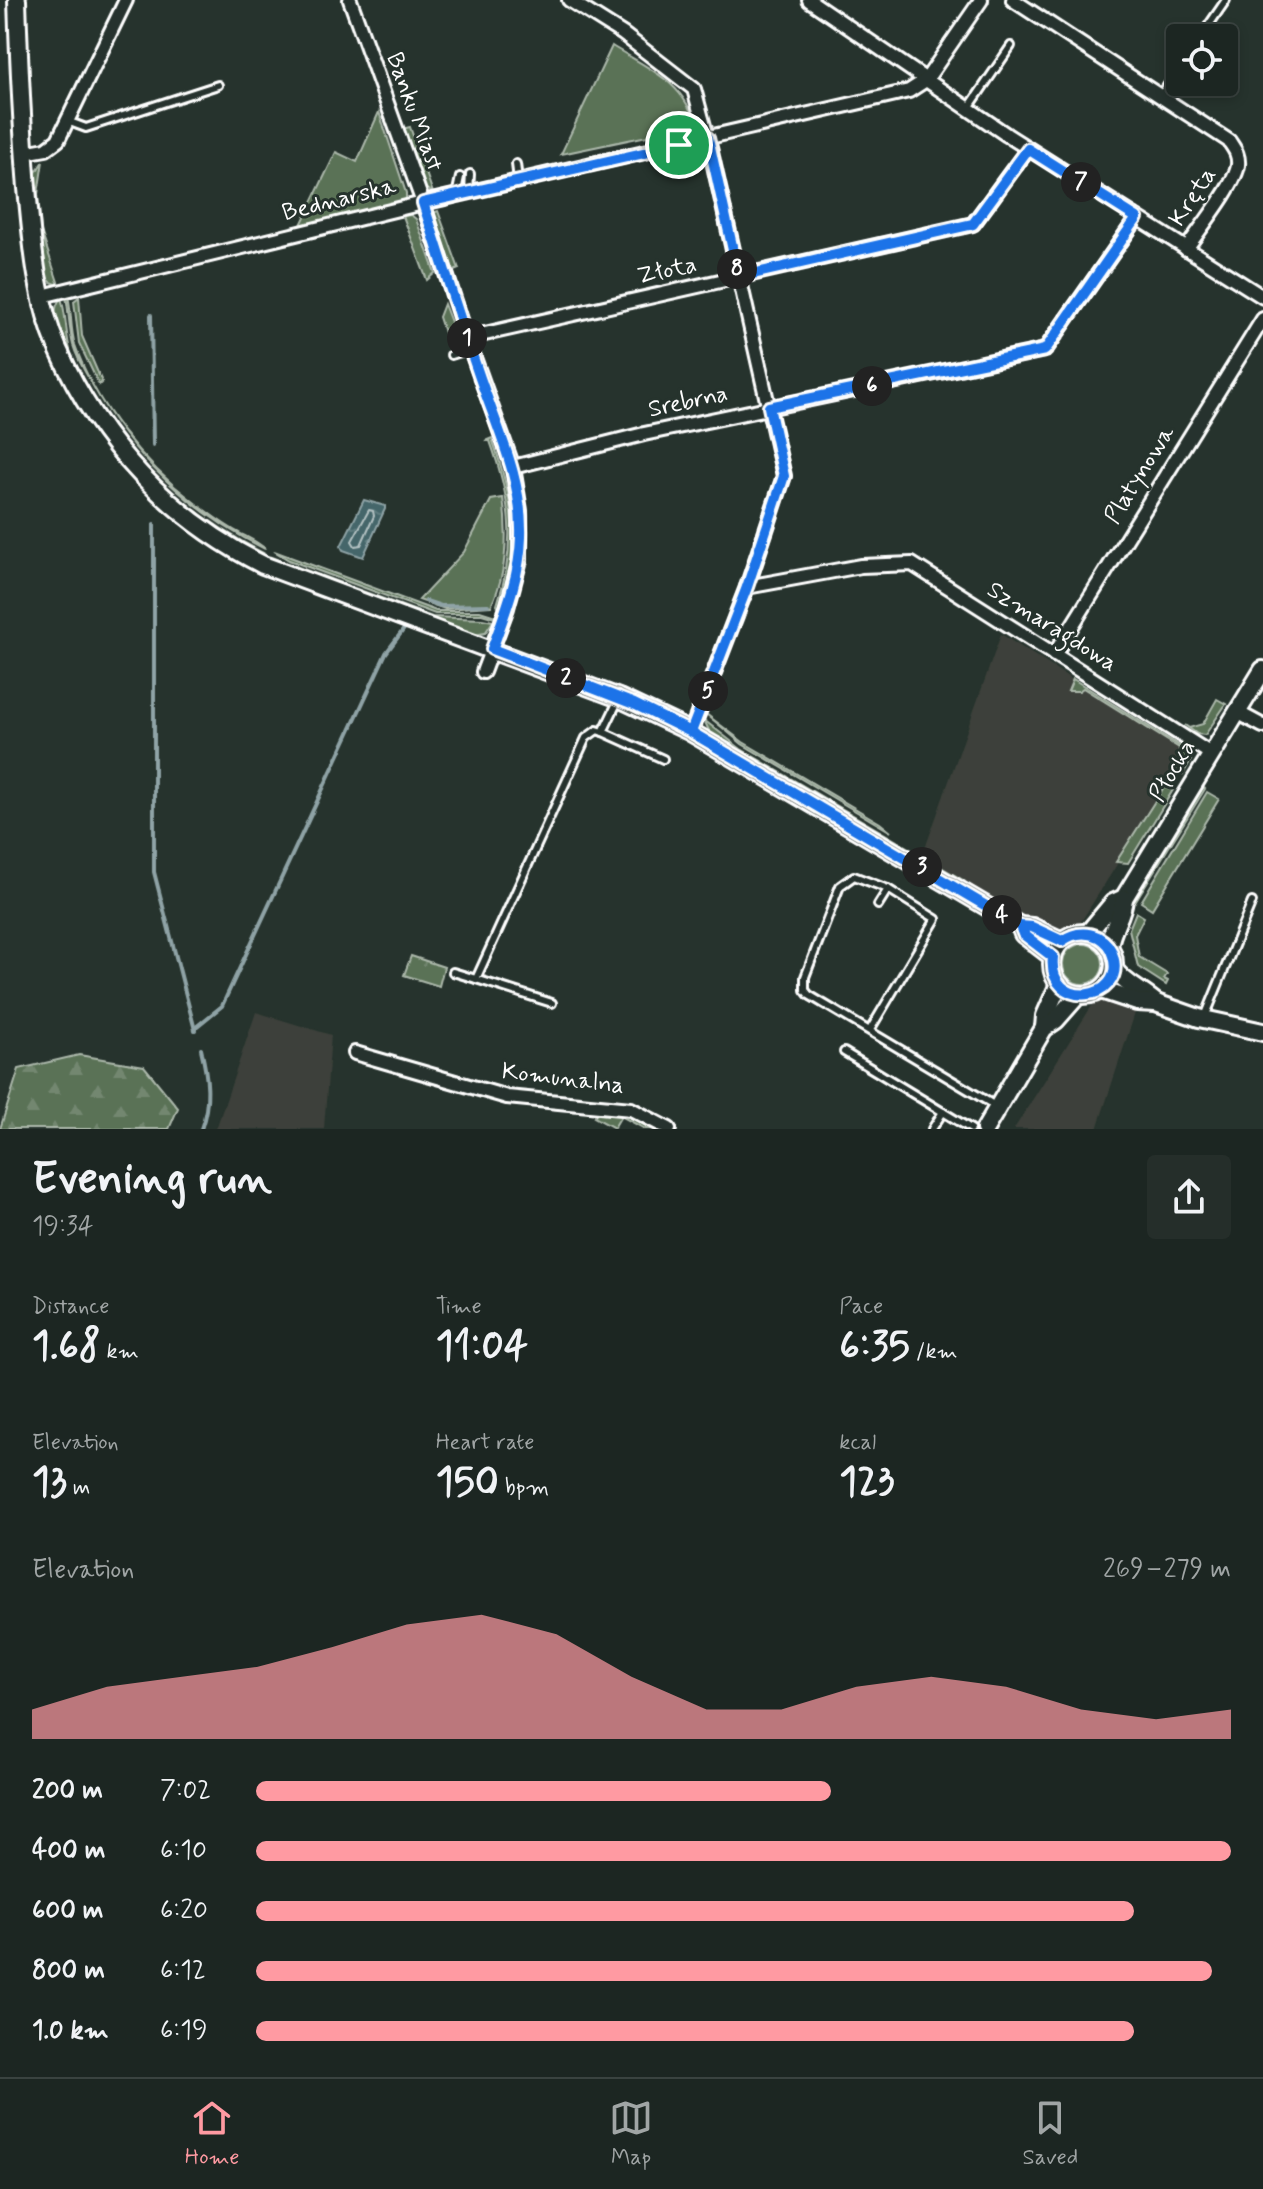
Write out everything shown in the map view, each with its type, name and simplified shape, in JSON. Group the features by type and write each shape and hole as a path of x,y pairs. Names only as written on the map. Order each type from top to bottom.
{"street":[{"path":"17,0 20,115 32,251 42,296 58,348 103,432 150,486 197,526 243,555 290,577 619,698 691,732 1020,926 1032,927 1062,941"},
{"path":"24,153 50,147 58,140 126,0"},
{"name":"Banku Miast","path":"350,0 513,467 520,511 520,560 512,592 483,672"},
{"path":"569,0 623,34 694,89 708,138 784,476 747,587 691,732"},
{"path":"809,0 1028,149 1263,297"},
{"path":"926,80 981,0"},
{"name":"Kręta","path":"1013,0 1229,141 1237,152 1238,167 1231,181 1186,249"},
{"name":"Bednarska","path":"42,296 423,203 909,91 926,80"},
{"name":"Złota","path":"468,343 973,224 1028,149"},
{"name":"Srebrna","path":"513,467 644,434 1045,350 1137,218"},
{"name":"Platynowa","path":"1054,655 1263,319"},
{"name":"Szmaragdowa","path":"747,587 861,566 912,564 1211,754"},
{"name":"Płocka","path":"1109,946 1123,910 1124,898 1263,670"},
{"path":"1237,712 1263,726"},
{"name":"Płocka","path":"1088,933 1113,903 1124,898"},
{"path":"1020,926 1023,934 1053,957"},
{"path":"1114,969 1101,990 1094,994 1078,995 1059,984 1053,971 1053,957 1062,941 1074,934 1088,933 1109,946 1118,976 1156,1003"},
{"path":"985,1129 1044,1028 1045,1016 1059,984"},
{"path":"1101,990 1137,1002 1156,1003 1204,1020 1263,1032"},
{"path":"1044,1028 1056,1020 1078,995"},
{"name":"Komunalna","path":"355,1053 507,1097 631,1109 669,1129"}],"lane":[{"path":"1210,24 1226,0"},
{"path":"968,109 1011,46"},
{"path":"67,121 86,128 218,85"},
{"path":"1160,96 1166,88"},
{"path":"516,164 518,182"},
{"path":"462,194 470,174"},
{"path":"460,177 462,194"},
{"path":"451,355 468,343"},
{"path":"603,732 619,698"},
{"path":"476,979 586,738 597,730 663,759"},
{"path":"870,1030 936,919 888,889 854,876 840,886 803,984 809,995 998,1108"},
{"path":"878,905 888,889"},
{"path":"1204,1020 1252,902"},
{"path":"453,972 552,1003"},
{"path":"844,1052 971,1129"},
{"path":"932,1129 943,1112"}],"shaded area":[{"path":"1001,634 1179,748 1182,761 1067,944 922,857"},
{"path":"1098,996 1137,1007 1097,1129 1014,1129"},
{"path":"256,1012 331,1035 324,1129 216,1129"}],"green space":[{"path":"612,46 674,87 691,111 695,126 561,154"},
{"path":"379,112 406,199 402,203 299,229 336,152 357,162"},
{"path":"410,127 433,193 423,187 402,129"},
{"path":"43,161 38,194 41,231 59,285 45,276 41,254 33,177"},
{"path":"438,211 459,269 452,272 433,217 433,213"},
{"path":"411,215 416,219 435,273 427,280 403,216"},
{"path":"66,296 75,345 94,388 79,360 73,345"},
{"path":"79,297 82,336 102,382 99,385 79,343 74,301"},
{"path":"61,298 71,353 86,385 125,444 175,494 203,516 263,553 261,555 229,536 170,492 144,467 120,439 98,410 65,344 55,315"},
{"path":"444,304 461,348 450,351 439,317"},
{"path":"122,431 175,487 265,549 238,535 188,500 166,480"},
{"path":"492,438 510,502 512,523 511,564 499,608 497,605 507,562 509,522 497,462 490,441 485,441"},
{"path":"503,498 505,553 491,606 445,609 419,600 464,552 491,500"},
{"path":"274,551 436,611 480,611 496,616 435,614 289,560"},
{"path":"271,557 432,617 493,621 485,633 474,635 289,568 272,561"},
{"path":"1073,679 1186,750 1191,760 1183,774 1172,774 1179,762 1179,748 1083,688 1068,691"},
{"path":"1217,699 1226,704 1205,735 1189,728 1203,724"},
{"path":"706,714 743,742 891,832 742,744"},
{"path":"704,720 741,749 963,880 958,881 711,735"},
{"path":"1164,787 1173,790 1128,863 1116,862"},
{"path":"1203,787 1205,789 1136,900 1136,897"},
{"path":"1207,792 1219,799 1152,909 1141,902"},
{"path":"1136,912 1144,917 1135,935 1139,957 1167,974 1164,979 1168,981 1166,985 1138,967 1129,929"},
{"path":"1083,944 1097,950 1103,964 1097,978 1083,984 1069,978 1063,964 1069,950"},
{"path":"411,956 444,967 439,986 404,975"},
{"path":"79,1055 144,1066 178,1108 169,1129 0,1129 19,1069"},
{"path":"609,1110 633,1115 658,1129 645,1129 621,1116 614,1128 594,1117 599,1112"}],"water":[{"path":"364,500 385,506 385,509 363,557 343,550 341,546"}],"waterway":[{"path":"151,315 153,445"},
{"path":"154,524 154,872 195,1030"},
{"path":"426,601 441,606 488,605"},
{"path":"196,1027 222,1006 386,653 404,629"},
{"path":"201,1049 207,1089 201,1129"}],"route":[{"path":"679,145 423,203 470,349 513,467 520,511 520,560 492,649 634,704 691,732 1020,926 1023,934 1053,957 1055,978 1064,989 1078,995 1094,994 1107,984 1114,969 1113,953 1103,940 1081,933 1062,941 1032,927 1020,926 970,895 691,732 747,587 784,476 769,407 1045,350 1137,218 1028,149 973,224 739,277 708,138 679,145"}]}
